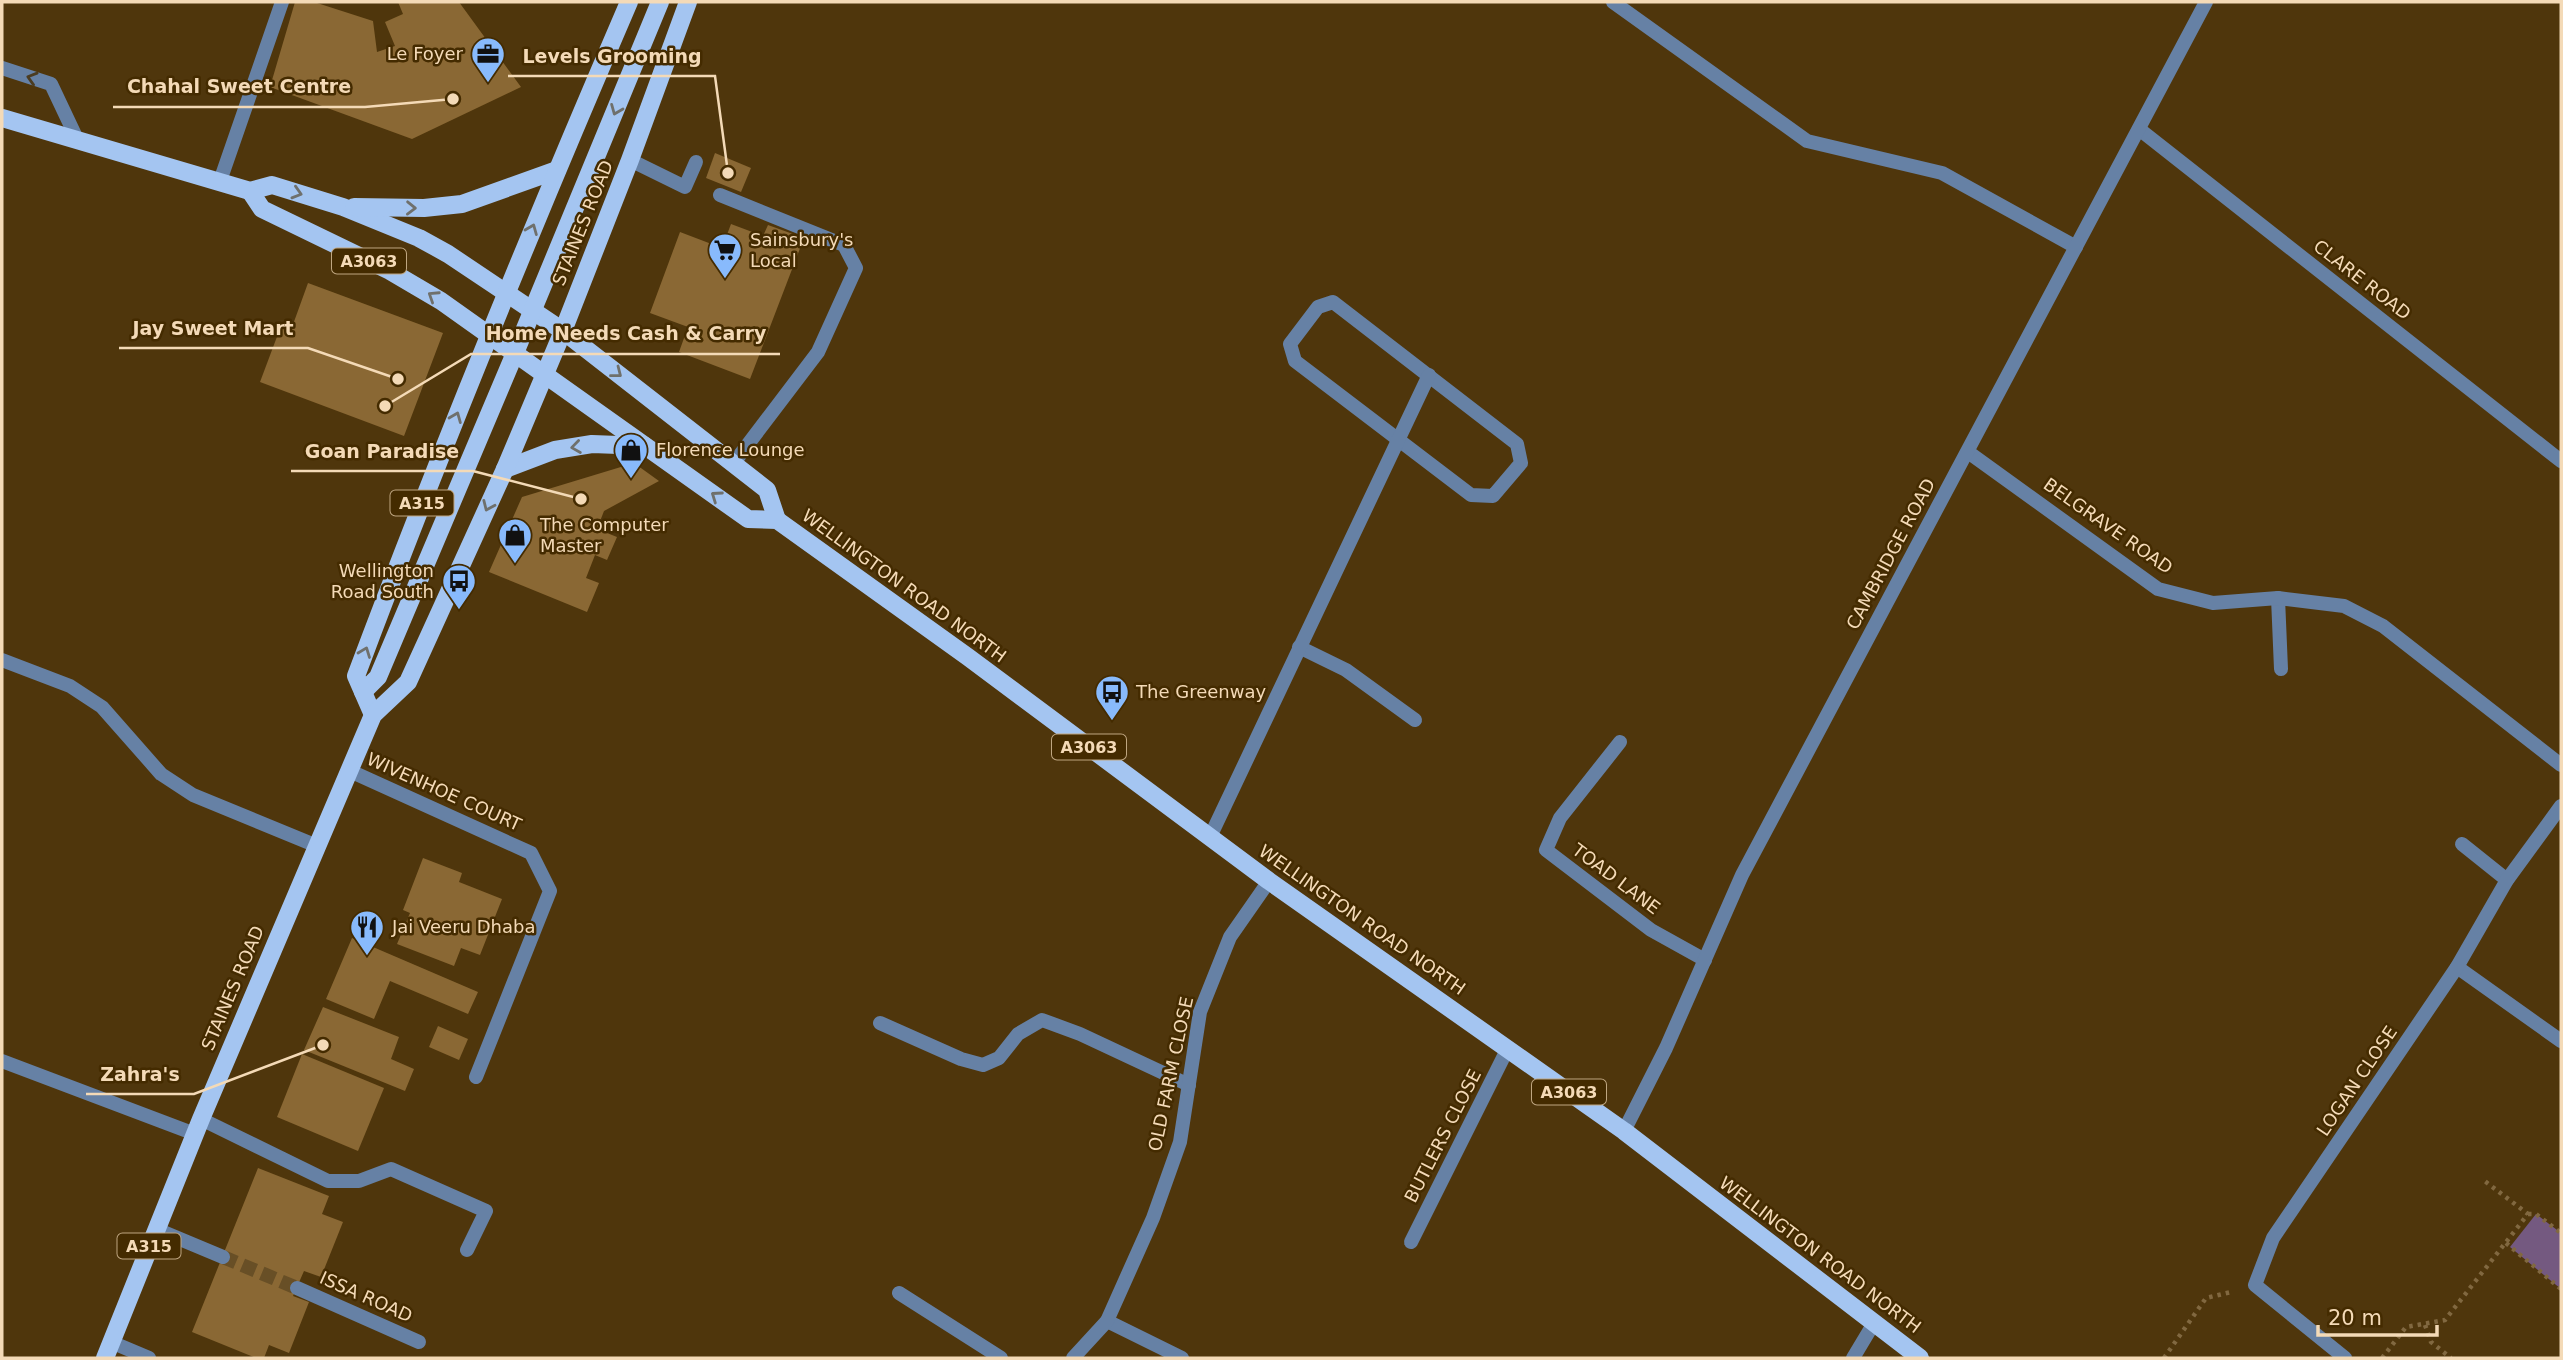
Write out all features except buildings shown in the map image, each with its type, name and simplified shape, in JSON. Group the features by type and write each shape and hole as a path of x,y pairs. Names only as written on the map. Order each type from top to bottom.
{"main road":[{"name":"A315","path":"373,715 356,676 506,292 629,2"},
{"path":"363,691 378,677 660,2"},
{"name":"STAINES ROAD","path":"108,1350 198,1126 373,715 408,682 505,469 563,331 688,2"},
{"name":"A3063","path":"2,118 250,191 272,185 343,207 419,238 563,331"},
{"path":"343,207 424,208 462,204 557,170"},
{"name":"WELLINGTON ROAD NORTH","path":"250,191 262,209 418,286 748,519 777,520 957,649 1269,881 1623,1131 1920,1358"},
{"name":"WELLINGTON ROAD NORTH","path":"563,331 767,490 777,520"},
{"path":"505,469 555,450 592,444 645,446"}],"street":[{"path":"220,181 282,2"},
{"path":"1613,2 1807,141 1942,173 2076,247"},
{"name":"CAMBRIDGE ROAD","path":"1623,1131 1666,1048 1742,875 2206,2"},
{"path":"2,68 51,84 77,139"},
{"name":"CLARE ROAD","path":"2139,129 2561,461"},
{"path":"630,160 685,187 696,162"},
{"path":"720,195 844,245 856,268 818,352 733,464"},
{"path":"1334,302 1517,444 1521,463 1493,496 1471,495 1398,440 1295,361 1290,344 1318,307 1334,302"},
{"path":"1210,837 1429,376"},
{"name":"BELGRAVE ROAD","path":"1968,452 2158,589 2213,603 2278,598 2344,606 2383,626 2561,765"},
{"path":"2278,598 2281,670"},
{"path":"1299,648 1346,670 1415,720"},
{"path":"2,660 70,686 102,707 161,774 193,795 317,846"},
{"name":"TOAD LANE","path":"1620,742 1560,818 1546,850 1651,930 1705,960"},
{"name":"WIVENHOE COURT","path":"350,771 531,853 550,891 476,1077"},
{"name":"LOGAN CLOSE","path":"2255,1285 2273,1238 2457,967 2507,880 2561,806"},
{"path":"2462,844 2507,880"},
{"name":"OLD FARM CLOSE","path":"1073,1358 1107,1321 1153,1217 1180,1142 1200,1012 1230,937 1269,881"},
{"path":"2457,967 2561,1041"},
{"path":"880,1023 961,1059 983,1065 999,1058 1018,1034 1042,1020 1080,1034 1189,1085"},
{"name":"BUTLERS CLOSE","path":"1411,1242 1508,1048"},
{"path":"2,1061 198,1126 328,1181 359,1181 391,1169 486,1211 467,1250"},
{"path":"156,1229 223,1256"},
{"path":"2255,1285 2344,1358"},
{"name":"ISSA ROAD","path":"297,1288 419,1342"},
{"path":"899,1293 1001,1358"},
{"path":"1107,1321 1182,1358"},
{"path":"1853,1358 1874,1323"},
{"path":"108,1350 149,1358"}],"path":[{"path":"2482,1179 2528,1214 2536,1214 2561,1233"},
{"path":"2382,1358 2406,1327 2445,1320 2528,1214"},
{"path":"2505,1242 2561,1289"},
{"path":"2164,1358 2206,1298 2255,1285"},
{"path":"2425,1325 2431,1342 2451,1358"}],"shaded area":[{"path":"2536,1214 2561,1233 2561,1289 2510,1247"}],"tunnel":[{"path":"223,1257 297,1288"}],"place":[{"name":"Le Foyer","path":"488,84"},
{"name":"Chahal Sweet Centre","path":"453,99"},
{"name":"Levels Grooming","path":"728,173"},
{"name":"Sainsbury's Local","path":"725,280"},
{"name":"Jay Sweet Mart","path":"398,379"},
{"name":"Home Needs Cash & Carry","path":"385,406"},
{"name":"Florence Lounge","path":"631,480"},
{"name":"Goan Paradise","path":"581,499"},
{"name":"The Computer Master","path":"515,565"},
{"name":"Wellington Road South","path":"459,611"},
{"name":"The Greenway","path":"1112,722"},
{"name":"Jai Veeru Dhaba","path":"367,957"},
{"name":"Zahra's","path":"323,1045"}]}
